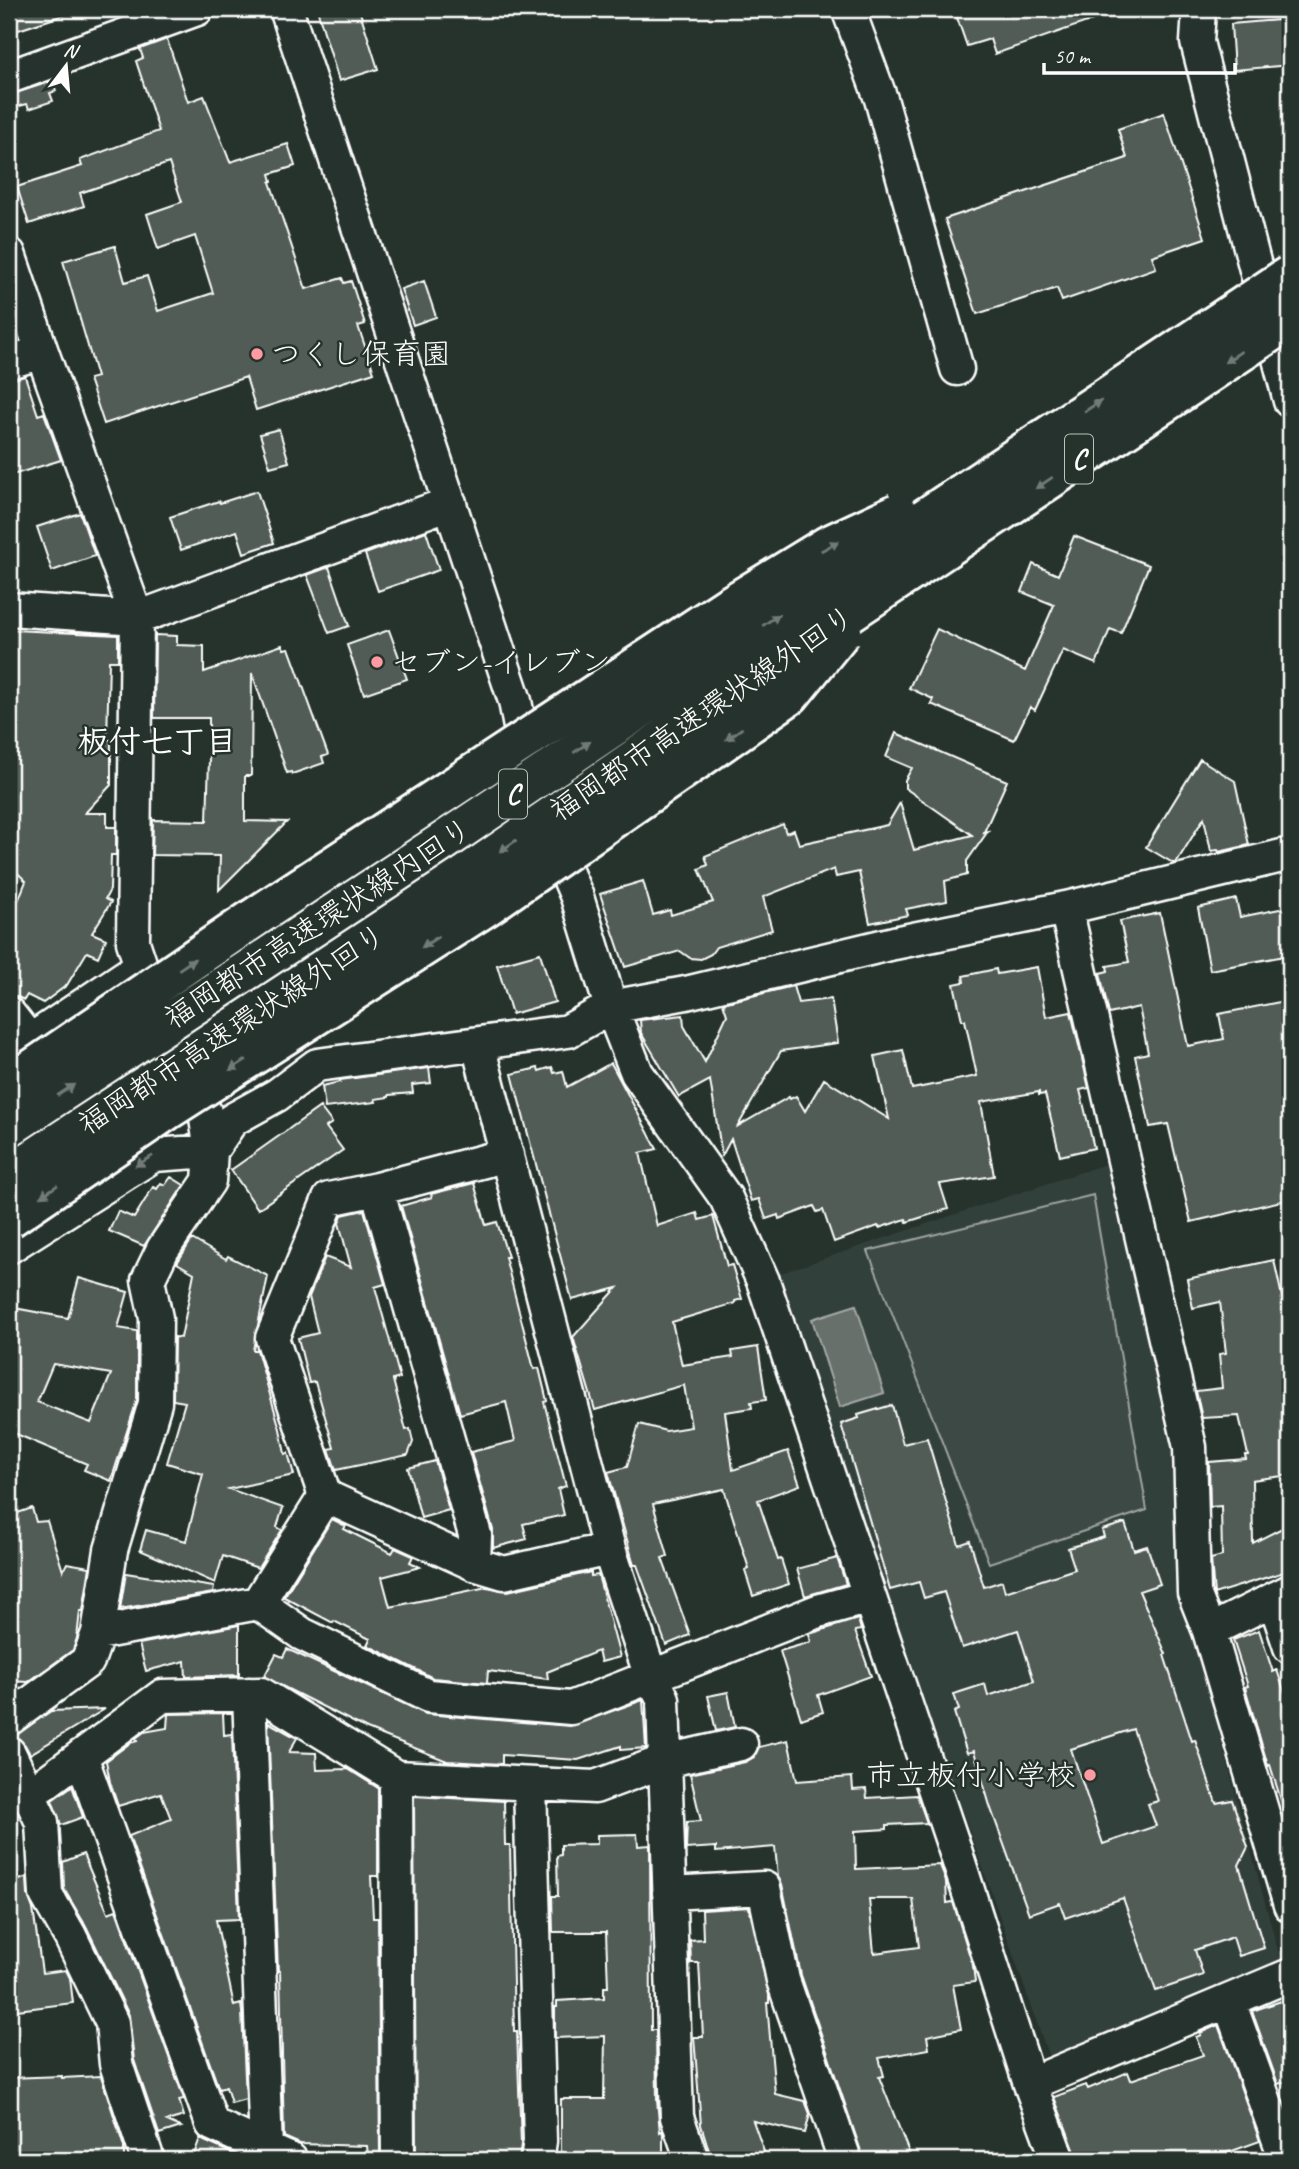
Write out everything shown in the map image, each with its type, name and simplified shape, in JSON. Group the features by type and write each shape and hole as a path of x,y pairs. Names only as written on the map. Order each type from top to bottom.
{"highway":[{"name":"福岡都市高速環状線内回り","path":"9,1127 444,841 1290,275"},
{"name":"福岡都市高速環状線外回り","path":"9,1175 467,875 867,600 1290,319"},
{"path":"9,1085 263,912 729,606 827,546 1016,457"},
{"path":"9,1218 166,1111 487,906 790,695 867,600"}],"street":[{"path":"9,77 197,9"},
{"path":"286,9 515,701 528,772 577,897 611,1007 637,1073 726,1198 763,1280 1030,2084 1058,2160"},
{"path":"848,9 881,99 957,369"},
{"path":"1199,9 1197,42 1290,401"},
{"path":"9,254 137,618 133,942 205,1112 211,1151 209,1181 163,1249 148,1280 156,1318 155,1403 111,1550 98,1633 88,1661 9,1719"},
{"path":"9,362 42,352"},
{"path":"9,609 137,618 450,503"},
{"path":"211,1151 232,1120 277,1095 317,1065 568,1031 611,1007 686,993 894,943 1066,908 1290,854"},
{"path":"1066,908 1190,1447 1194,1593 1209,1632 1290,1905"},
{"path":"9,1014 20,1048 141,966"},
{"path":"478,1045 609,1549 652,1677 663,1699 677,2117 674,2160"},
{"path":"9,1247 154,1155 211,1151"},
{"path":"507,1155 329,1199 272,1338 325,1496 474,1564 504,1573 609,1549"},
{"path":"377,1189 475,1535 474,1564"},
{"path":"257,1604 325,1496"},
{"path":"1209,1632 1282,1595 1290,1647"},
{"path":"98,1633 257,1604 302,1634 428,1696 571,1708 818,1611 869,1597"},
{"path":"81,1756 212,2124 279,2155 249,1694"},
{"path":"30,1794 162,1696 261,1694 396,1777 595,1787 665,1761 741,1744"},
{"path":"9,1754 42,1822 46,1894 112,2024 116,2064 148,2160"},
{"path":"396,1777 398,2160"},
{"path":"530,1784 540,2141 537,2160"},
{"path":"669,1893 764,1888 783,1980 845,2160"},
{"path":"1030,2084 1290,1975"},
{"path":"1229,2002 1286,2160"},
{"path":"677,2117 692,2160"}],"shaded area":[{"name":"市立板付小学校","path":"1114,1161 1175,1429 1178,1581 1283,1969 1066,2063 1049,2057 775,1275"},
{"path":"1093,1195 1147,1510 989,1563 868,1251"},
{"path":"856,1305 884,1393 840,1407 812,1319"}],"building":[{"path":"9,9 69,9 70,13 9,33"},
{"path":"317,9 359,9 378,69 339,81"},
{"path":"954,9 1115,9 1116,12 995,54 990,39 967,46"},
{"path":"1290,19 1290,65 1234,70 1231,24"},
{"path":"167,39 188,102 204,96 230,162 288,144 295,166 270,174 270,182 306,289 342,278 344,283 351,281 365,324 358,326 374,372 256,410 246,377 104,424 89,379 97,377 63,261 115,246 125,282 147,276 158,311 213,293 195,236 158,249 147,214 182,202 169,163 80,193 84,206 29,224 17,187 82,166 80,160 159,131 136,61 143,58 140,49"},
{"path":"53,81 56,91 50,93 53,101 29,109 27,104 16,107 14,102 9,104 9,95"},
{"path":"1164,113 1205,238 1152,256 1156,268 1062,301 1057,288 977,314 945,219 1127,158 1118,129"},
{"path":"424,281 436,317 413,325 401,289"},
{"path":"25,376 38,415 44,413 61,460 9,476 9,380"},
{"path":"279,429 289,462 270,467 260,434"},
{"path":"257,491 274,543 244,553 237,531 181,550 170,517"},
{"path":"80,513 95,556 52,571 37,527"},
{"path":"426,531 439,570 378,591 365,554"},
{"path":"1074,536 1149,565 1121,633 1110,629 1096,664 1063,650 1035,710 1030,707 1014,740 931,704 933,699 909,688 937,629 1025,671 1054,605 1022,592 1033,564 1058,575"},
{"path":"329,567 349,626 329,633 307,575"},
{"path":"13,630 118,635 118,661 109,661 107,740 111,740 111,785 85,813 107,813 107,827 116,827 116,855 111,855 110,890 105,899 111,902 92,933 106,939 98,957 87,952 67,985 43,1003 27,995 24,1000 9,993 9,910 14,911 26,881 9,865 9,696"},
{"name":"セブン-イレブン","path":"389,630 407,679 364,694 347,645"},
{"path":"155,635 177,636 177,645 204,646 204,672 282,645 284,649 289,648 328,755 322,757 324,763 292,774 287,773 252,673 251,776 245,776 245,821 287,822 219,890 220,856 152,855 153,820 207,821 209,759 209,718 154,718"},
{"path":"896,733 1007,781 984,832 988,831 967,861 967,875 945,881 947,901 906,909 908,915 870,923 859,872 836,877 834,869 763,897 772,930 716,947 711,954 701,959 690,958 680,951 625,967 600,894 643,881 653,915 670,910 671,915 713,902 699,869 708,865 705,856 783,824 786,833 794,830 799,844 887,825 900,803 914,850 972,835 905,788 905,780 912,768 886,757"},
{"path":"1200,759 1235,781 1249,845 1219,852 1211,851 1204,818 1176,863 1173,863 1146,847"},
{"path":"1236,899 1240,917 1290,907 1290,955 1210,970 1198,908"},
{"path":"1160,913 1188,1046 1224,1039 1219,1014 1290,1000 1290,1199 1191,1222 1168,1124 1150,1127 1135,1056 1148,1053 1139,1007 1109,1014 1100,973 1108,971 1107,966 1129,962 1120,921"},
{"path":"540,953 555,1002 512,1014 497,965"},
{"path":"1037,967 1046,1017 1071,1012 1089,1088 1080,1090 1094,1148 1060,1156 1045,1094 1039,1095 1039,1092 981,1102 994,1176 940,1184 948,1209 907,1222 906,1219 879,1228 878,1226 834,1242 823,1210 817,1212 814,1206 779,1219 778,1215 766,1219 759,1199 751,1201 731,1139 722,1156 710,1080 679,1097 641,1033 640,1020 683,1015 684,1026 705,1062 727,1015 723,1003 793,986 798,1003 831,999 838,1043 781,1051 738,1126 789,1097 790,1099 796,1096 805,1111 824,1079 889,1119 875,1056 903,1050 912,1089 977,1076 954,984 964,982 963,976 996,969 997,974"},
{"path":"611,1063 657,1149 640,1153 657,1226 697,1213 699,1220 713,1216 727,1266 732,1265 742,1299 672,1322 682,1365 733,1357 732,1351 758,1347 766,1400 751,1402 752,1408 725,1412 733,1470 788,1451 800,1485 758,1500 789,1584 753,1596 745,1571 749,1569 724,1489 653,1504 668,1556 662,1558 690,1635 666,1645 637,1565 634,1565 608,1472 627,1467 639,1424 666,1431 691,1427 684,1385 595,1410 573,1337 617,1288 572,1300 512,1074 552,1067 554,1073 563,1071 567,1087"},
{"path":"429,1068 431,1083 412,1085 413,1093 389,1095 375,1099 376,1102 325,1108 322,1086 340,1080"},
{"path":"320,1107 332,1123 326,1127 343,1150 258,1209 231,1170"},
{"path":"171,1177 184,1185 144,1246 109,1231 118,1211 134,1218 153,1187 157,1189 161,1183 165,1185"},
{"path":"474,1183 486,1225 497,1222 508,1257 505,1257 534,1369 539,1368 547,1401 544,1402 566,1486 558,1489 564,1515 523,1524 527,1539 493,1548 493,1530 471,1452 515,1441 506,1402 460,1414 401,1206 432,1197 431,1194"},
{"path":"364,1210 385,1284 375,1287 400,1378 393,1380 406,1430 410,1429 413,1442 408,1455 336,1470 329,1449 334,1448 315,1382 309,1383 298,1338 318,1333 309,1297 325,1257 351,1267 339,1223 342,1215"},
{"path":"192,1239 226,1259 228,1256 268,1276 253,1350 257,1350 285,1454 288,1453 294,1475 229,1489 283,1508 277,1527 282,1530 258,1568 223,1556 215,1583 140,1550 146,1530 186,1541 203,1474 167,1463 185,1402 173,1400 174,1337 181,1338 194,1273 177,1263"},
{"path":"1274,1260 1290,1333 1290,1360 1287,1360 1290,1414 1286,1414 1290,1475 1252,1480 1253,1543 1290,1524 1290,1570 1214,1594 1211,1559 1222,1556 1221,1506 1210,1507 1209,1462 1246,1459 1245,1455 1248,1455 1239,1416 1202,1418 1196,1391 1222,1388 1219,1354 1226,1353 1220,1302 1193,1308 1187,1279"},
{"path":"79,1278 128,1292 118,1328 137,1331 137,1400 111,1481 84,1470 87,1464 9,1431 9,1307 68,1318","holes":["53,1364 111,1374 91,1423 37,1402"]},
{"path":"892,1405 903,1444 927,1438 959,1545 970,1541 984,1587 1002,1581 1005,1592 1075,1569 1068,1548 1104,1537 1102,1530 1125,1523 1134,1550 1147,1546 1160,1584 1139,1591 1166,1654 1164,1655 1192,1741 1195,1740 1216,1803 1232,1800 1248,1847 1239,1865 1264,1948 1239,1956 1233,1937 1195,1950 1203,1975 1156,1991 1123,1898 1065,1918 1060,1903 1029,1914 990,1806 974,1751 967,1753 954,1712 959,1710 954,1694 985,1684 988,1696 1034,1681 1018,1630 962,1648 944,1592 924,1598 919,1582 890,1590 841,1424 859,1418 858,1415","holes":["1133,1729 1158,1801 1148,1804 1156,1826 1103,1844 1071,1749"]},
{"path":"435,1461 449,1510 421,1518 408,1468"},
{"path":"32,1508 36,1522 47,1521 63,1571 67,1563 90,1567 73,1650 28,1682 9,1681 9,1516"},
{"path":"332,1519 346,1526 344,1529 392,1553 395,1548 413,1556 410,1562 420,1567 382,1577 390,1607 487,1587 508,1591 591,1572 591,1576 598,1575 620,1657 601,1662 598,1651 547,1672 548,1679 488,1671 487,1683 433,1678 367,1645 370,1639 284,1597"},
{"path":"837,1558 846,1584 805,1596 797,1569"},
{"path":"126,1573 214,1587 213,1593 120,1609"},
{"path":"858,1619 861,1630 855,1631 871,1676 818,1695 823,1712 801,1719 780,1651 811,1642 809,1634"},
{"path":"239,1625 239,1675 186,1677 185,1661 146,1671 139,1644"},
{"path":"1259,1630 1273,1672 1277,1670 1290,1708 1290,1815 1286,1816 1270,1765 1268,1766 1245,1687 1248,1686 1233,1640"},
{"path":"287,1649 426,1714 570,1726 643,1700 646,1748 621,1750 621,1746 578,1760 502,1755 502,1764 447,1761 367,1729 264,1677 276,1654 283,1657"},
{"path":"728,1692 735,1727 716,1731 708,1696"},
{"path":"105,1709 30,1754 25,1745 14,1736 51,1711"},
{"path":"223,1713 224,1735 232,1734 239,1919 216,1920 234,2006 241,2004 246,2099 231,2103 226,2087 219,2089 129,1836 171,1819 161,1793 118,1806 106,1761 130,1743 137,1741 136,1738 144,1732 167,1728 168,1714"},
{"path":"268,1722 297,1738 289,1752 316,1753 317,1770 348,1769 378,1788 378,1876 371,1876 373,1918 378,1918 380,2157 368,2157 367,2146 300,2144 284,2137 280,1971"},
{"path":"788,1740 797,1781 852,1777 853,1790 866,1789 867,1798 917,1795 927,1823 887,1825 887,1829 855,1831 856,1869 940,1865 946,1882 947,1903 953,1902 973,1966 975,1982 953,1985 961,2029 927,2036 929,2049 879,2058 884,2076 879,2077 912,2160 864,2160 801,1975 782,1884 778,1877 775,1847 716,1852 716,1847 686,1849 687,1822 701,1821 690,1774 745,1762 754,1757 759,1747","holes":["869,1899 913,1899 919,1947 874,1953"]},
{"path":"72,1786 83,1817 61,1825 52,1800"},
{"path":"414,1796 504,1801 505,1845 510,1845 514,2031 517,2031 521,2144 519,2160 416,2160"},
{"path":"637,1834 638,1846 650,1845 651,2030 656,2030 657,2100 660,2132 663,2134 663,2158 561,2160 561,2099 604,2099 605,2036 555,2038 555,2007 557,2001 604,1998 604,1987 608,1987 606,1932 553,1932 552,1896 558,1896 557,1856 561,1855 561,1845 597,1844 597,1835"},
{"path":"83,1854 108,1913 116,1910 184,2099 179,2100 184,2116 167,2121 181,2127 159,2134 134,2060 129,2015 87,1928 64,1889 63,1862"},
{"path":"27,1877 42,1973 66,1970 70,1978 73,2003 9,2011 9,1884"},
{"path":"749,1907 769,1995 767,2003 775,2094 805,2101 810,2114 805,2133 753,2121 767,2160 712,2160 701,2125 694,2037 703,2037 699,1963 691,1963 690,1940 703,1939 702,1910"},
{"path":"1290,1998 1290,2080 1278,2084 1252,2011"},
{"path":"1218,2025 1260,2141 1207,2160 1076,2159 1054,2097 1086,2085 1088,2089 1128,2072 1131,2080 1203,2055 1196,2037"},
{"path":"101,2076 124,2147 124,2159 9,2160 9,2078"},
{"path":"200,2138 204,2141 247,2160 192,2160"}],"place":[{"name":"つくし保育園","path":"257,354"},
{"name":"セブン-イレブン","path":"377,662"},
{"name":"市立板付小学校","path":"1090,1775"}],"district":[{"name":"板付七丁目","path":"157,741"}]}
